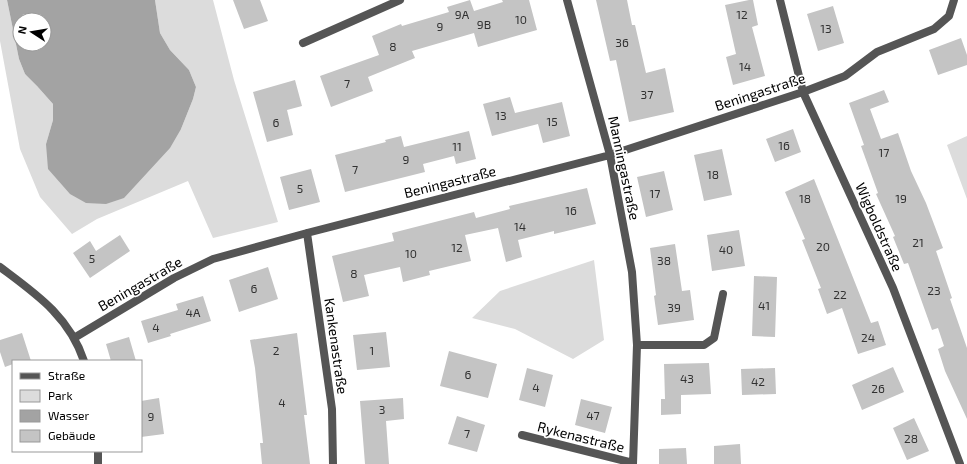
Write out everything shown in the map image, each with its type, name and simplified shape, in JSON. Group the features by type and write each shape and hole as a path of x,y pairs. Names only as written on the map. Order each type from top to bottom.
{"street":[{"path":"303,43 400,0"},
{"name":"Manningastraße","path":"567,0 610,155 632,272 637,345 633,464"},
{"name":"Wigboldstraße","path":"780,0 803,92 892,288 960,464"},
{"name":"Beningastraße","path":"74,338 174,278 213,259 307,233 610,155 803,92 843,77 877,52 934,29 949,16 954,0"},
{"name":"Kankenastraße","path":"307,233 332,410 333,464"},
{"path":"0,268 41,299 58,315 74,338 84,360"},
{"path":"637,345 704,345 714,338 723,294"},
{"name":"Rykenastraße","path":"522,435 633,464"},
{"path":"98,452 98,464"}],"green space":[{"path":"0,0 7,0 12,25 12,52 18,52 25,74 53,104 53,120 46,144 181,129 193,99 196,87 189,70 170,50 160,33 155,0 213,0 234,80 278,222 213,238 188,181 97,219 72,234 40,197 20,149 0,41"},
{"path":"967,136 967,199 947,145"},
{"path":"594,260 604,340 573,359 515,329 472,318 500,291"}],"water":[{"path":"7,0 155,0 160,33 170,50 189,70 196,87 193,99 181,129 170,148 124,198 106,204 86,203 70,194 48,169 46,144 53,120 53,104 25,74 18,52 52,52 52,12 12,12 12,25"}],"building":[{"path":"233,0 260,0 268,21 244,29"},
{"path":"470,0 474,11 503,2 502,0 529,0 537,30 478,47 474,33 412,51 415,58 368,77 373,91 331,107 320,76 379,55 372,36 401,24 402,26 449,12 447,7"},
{"path":"596,0 627,0 632,25 635,25 646,73 665,68 674,112 629,122 616,60 610,61"},
{"path":"753,0 758,25 752,27 765,76 733,85 726,57 736,54 725,5"},
{"path":"833,6 844,43 818,51 807,14"},
{"path":"961,38 967,55 967,65 938,75 929,50"},
{"path":"295,80 302,106 287,110 293,135 267,142 253,92"},
{"path":"884,90 889,102 870,109 881,139 898,133 911,171 926,203 943,248 936,251 952,298 950,299 967,348 967,419 945,371 938,349 944,346 938,328 932,330 908,263 904,264 893,237 895,236 876,194 878,193 861,146 864,145 849,103"},
{"path":"510,97 515,113 562,102 570,136 543,143 538,124 492,136 483,104"},
{"path":"793,129 801,152 775,162 766,139"},
{"path":"469,131 476,159 456,164 454,156 423,164 425,172 345,192 335,155 386,142 385,140 401,136 404,147"},
{"path":"722,149 732,195 704,201 694,155"},
{"path":"311,169 320,202 289,210 280,177"},
{"path":"664,171 673,210 646,217 637,177"},
{"path":"814,179 871,323 878,321 886,345 858,354 842,308 827,314 818,289 821,288 802,240 805,239 785,192"},
{"path":"587,188 596,224 554,234 554,231 518,240 522,257 506,262 498,228 465,235 471,261 429,271 430,275 403,282 400,267 364,275 369,296 343,302 332,256 394,241 392,233 474,212 476,218 510,209 509,206"},
{"path":"739,230 745,266 712,271 707,235"},
{"path":"120,235 130,251 90,278 73,253 90,241 96,251"},
{"path":"675,244 682,291 690,290 694,320 658,325 650,248"},
{"path":"268,267 278,299 239,312 229,280"},
{"path":"754,276 777,277 775,337 752,336"},
{"path":"203,296 211,321 170,334 171,336 148,343 141,321 178,310 176,304"},
{"path":"386,332 390,367 357,370 353,335"},
{"path":"22,333 31,360 12,360 12,364 5,367 0,352 0,340"},
{"path":"297,333 307,415 304,415 310,464 262,464 260,443 263,443 255,368 250,340"},
{"path":"129,337 136,360 111,360 106,344"},
{"path":"449,351 497,364 488,398 440,386"},
{"path":"709,363 711,394 681,395 681,414 661,415 661,399 665,399 664,364"},
{"path":"893,367 904,392 862,410 852,385"},
{"path":"527,368 553,375 545,407 519,400"},
{"path":"775,368 776,394 742,395 741,369"},
{"path":"159,398 164,434 142,437 142,401"},
{"path":"403,398 404,419 386,421 389,464 365,464 360,401"},
{"path":"581,399 612,407 605,433 575,425"},
{"path":"457,416 485,425 477,452 448,444"},
{"path":"914,418 929,451 907,460 893,428"},
{"path":"740,444 741,464 714,464 714,446"},
{"path":"686,448 687,464 659,464 659,449"}]}
